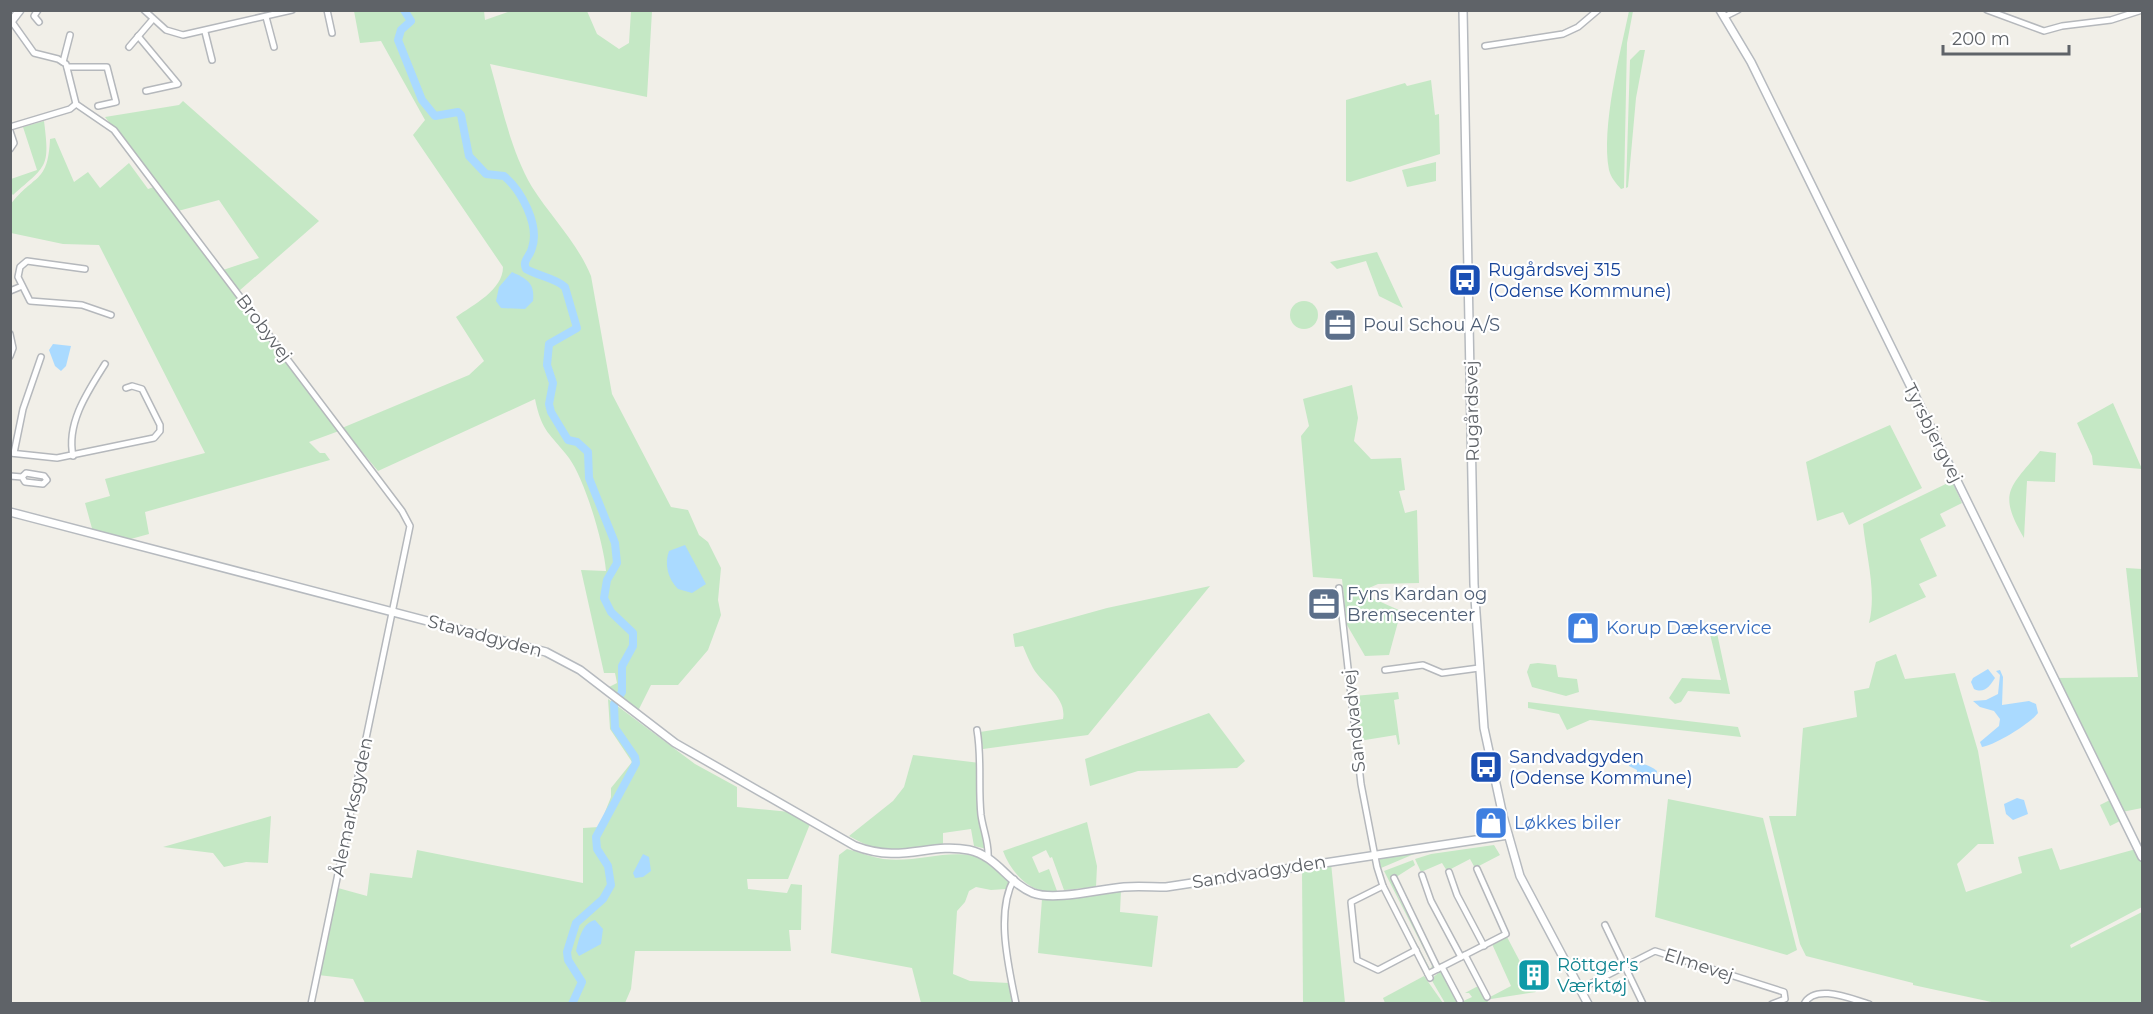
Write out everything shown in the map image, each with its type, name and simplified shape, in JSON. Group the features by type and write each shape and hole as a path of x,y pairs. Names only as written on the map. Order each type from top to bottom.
{"street":[{"path":"38,10 34,16 39,22"},
{"path":"144,10 177,35 205,32 292,10"},
{"path":"327,10 332,33"},
{"name":"Rugårdsvej","path":"1463,10 1473,566 1486,741 1508,835 1523,883 1588,1004"},
{"path":"1485,46 1563,34 1578,27 1598,10"},
{"path":"1722,14 1738,10"},
{"path":"1987,10 2044,31 2062,26 2111,20 2142,10"},
{"name":"Tyrsbjergvej","path":"1722,14 1751,62 2142,857"},
{"path":"10,149 14,143 10,129 70,109 76,104 68,68 63,62 34,53 14,16"},
{"path":"266,17 274,47"},
{"path":"129,47 153,19"},
{"path":"205,32 212,60"},
{"path":"63,62 70,36"},
{"path":"138,36 178,84 146,91"},
{"path":"68,68 107,67 116,102 98,106"},
{"name":"Brobyvej","path":"76,104 114,130 407,519 410,535 393,611"},
{"path":"81,267 27,261 18,271 26,296 35,302 65,302 105,309 111,315"},
{"path":"10,291 22,286"},
{"path":"10,334 13,348 10,356"},
{"path":"41,357 42,370 23,409 12,453 57,458 158,435 159,425 142,389 130,385"},
{"path":"73,456 71,435 82,405 105,368"},
{"path":"10,477 22,477"},
{"name":"Stavadgyden","path":"10,512 546,652 580,670 612,696 712,766 855,846 888,855 958,849 988,858 1014,879"},
{"name":"Sandvadvej","path":"1339,588 1361,784 1383,886 1429,976 1440,968"},
{"name":"Ålemarksgyden","path":"311,1004 393,611"},
{"path":"1385,670 1423,665 1442,672 1479,668"},
{"path":"977,730 981,751 981,815 989,846 988,858"},
{"name":"Sandvadgyden","path":"1014,879 1030,892 1053,896 1129,887 1166,887 1508,835"},
{"path":"1440,968 1506,933 1477,869"},
{"path":"1449,872 1484,946"},
{"path":"1422,875 1431,901 1487,997"},
{"path":"1394,878 1404,904 1460,1002"},
{"path":"1014,879 1009,890 1004,938 1016,1004"},
{"path":"1383,886 1351,902 1357,960 1378,970 1416,950"},
{"path":"1605,926 1643,1004"},
{"name":"Elmevej","path":"1580,989 1649,952 1657,951 1783,991 1786,997 1784,1000 1772,1004"},
{"path":"1804,1004 1813,994 1822,993 1869,1004"}],"green space":[{"path":"354,11 484,11 485,20 511,11 587,11 597,34 619,49 629,43 631,11 652,11 647,97 490,64 507,127 524,173 539,198 579,252 591,276 612,394 671,507 688,510 699,535 708,542 721,568 718,600 721,615 708,650 678,685 651,685 638,711 609,687 617,683 615,673 604,673 581,570 606,571 598,529 575,468 544,426 535,399 378,471 342,428 469,375 484,361 456,317 493,290 502,275 503,267 413,135 425,120 381,41 360,43"},
{"path":"1629,11 1633,11 1627,43 1624,188 1621,189 1609,170 1607,133"},
{"path":"1640,50 1645,50 1636,98 1628,187 1626,188 1630,60"},
{"path":"1431,80 1435,115 1439,114 1440,154 1350,182 1346,181 1346,100 1405,83 1407,86"},
{"path":"183,101 319,221 239,291 223,270 259,258 219,200 178,211 105,117 179,105"},
{"path":"44,121 46,157 44,164 13,195 11,179 37,170 23,127"},
{"path":"55,138 74,182 88,172 100,188 129,163 148,189 154,187 339,431 309,442 320,453 325,453 330,460 145,512 149,534 127,540 93,532 85,503 110,496 105,479 205,453 99,245 63,244 11,233 11,204 43,171 49,153 50,139"},
{"path":"1436,162 1436,181 1407,187 1402,170"},
{"path":"1377,252 1403,308 1379,296 1366,261 1337,269 1330,262"},
{"path":"1304,301 1314,305 1318,315 1314,325 1304,329 1294,325 1290,315 1294,305"},
{"path":"1352,385 1358,418 1354,441 1371,459 1401,458 1405,490 1399,491 1405,513 1417,510 1419,583 1378,584 1369,588 1374,599 1401,611 1389,655 1365,656 1347,625 1342,579 1313,577 1301,436 1309,426 1303,399"},
{"path":"2113,403 2142,469 2093,465 2092,456 2077,423"},
{"path":"1890,425 1922,488 1849,525 1843,512 1817,521 1806,462"},
{"path":"2040,451 2056,453 2055,482 2027,481 2024,538 2016,523 2009,500 2015,483"},
{"path":"1952,481 1962,503 1940,514 1946,526 1920,539 1937,576 1919,584 1926,597 1869,623 1872,599 1863,524"},
{"path":"2126,568 2142,569 2142,808 2122,812 2056,678 2138,677"},
{"path":"1210,586 1088,735 983,749 980,732 1063,719 1063,711 1058,698 1037,674 1023,646 1015,647 1013,634 1107,608"},
{"path":"1709,630 1717,633 1730,694 1688,691 1681,702 1675,704 1669,698 1682,678 1721,680"},
{"path":"1896,654 1905,679 1955,673 1978,751 1994,844 1978,844 1957,864 1966,892 2022,873 2018,857 2052,848 2060,870 2136,849 2142,862 2142,907 2070,945 2071,948 2142,912 2142,1003 1996,1003 1913,985 1913,983 1806,956 1800,944 1769,816 1796,816 1803,728 1857,717 1854,691 1869,688 1876,662"},
{"path":"1530,664 1556,665 1558,677 1577,679 1579,692 1566,696 1532,687 1527,672"},
{"path":"1398,692 1399,699 1394,700 1400,744 1398,745 1396,735 1359,741 1354,696"},
{"path":"608,699 695,764 737,787 737,807 790,812 810,824 788,879 747,879 748,889 787,893 791,884 802,885 801,930 789,930 791,951 635,951 631,989 625,1003 365,1003 353,979 318,975 338,888 367,896 370,873 412,878 417,850 583,883 583,828 599,827 611,797 611,788 632,762 610,729"},
{"path":"1528,702 1738,727 1741,737 1590,720 1567,730 1559,714 1528,708"},
{"path":"1209,713 1245,761 1237,768 1138,771 1090,786 1085,759"},
{"path":"913,755 980,763 978,808 987,849 974,846 971,829 943,833 943,846 905,850 873,847 849,836 893,801 904,787"},
{"path":"1668,799 1763,818 1797,950 1787,955 1655,917"},
{"path":"2110,800 2120,821 2110,826 2100,805"},
{"path":"271,816 268,863 246,862 224,867 213,853 163,847"},
{"path":"1087,822 1097,866 1096,887 1064,890 1052,857 1050,858 1046,850 1032,857 1039,873 1049,869 1057,891 1039,890 1017,875 1003,851"},
{"path":"1494,845 1500,855 1475,868 1470,859 1447,871 1442,863 1421,872 1415,859 1431,854"},
{"path":"847,849 883,859 900,860 950,854 966,855 981,858 995,866 1009,880 1006,889 991,890 976,887 969,891 965,902 957,911 953,974 970,981 1009,983 1013,1003 921,1003 912,968 831,953 839,855"},
{"path":"1426,849 1381,868 1380,857"},
{"path":"1413,860 1415,865 1393,879 1398,896 1435,967 1431,969 1432,965 1384,871"},
{"path":"1331,863 1345,1003 1303,1003 1302,869"},
{"path":"1388,889 1430,969 1408,932"},
{"path":"1121,890 1120,912 1158,916 1152,967 1038,953 1042,899"},
{"path":"1507,937 1536,992 1491,999 1490,997 1511,986 1492,944"},
{"path":"1442,970 1459,1003 1445,1003 1431,979"},
{"path":"1424,976 1443,1003 1385,1003 1383,998"},
{"path":"1480,985 1488,1002 1460,1003 1472,997 1469,993 1465,993"}],"water":[{"path":"512,272 529,282 533,290 533,301 525,309 501,308 496,301 499,287"},
{"path":"53,344 71,346 66,366 61,371 55,366 49,350"},
{"path":"685,545 706,584 692,593 678,589 672,581 667,566 669,551"},
{"path":"1988,669 1995,678 1993,681 1984,690 1974,689 1971,682 1973,678"},
{"path":"2000,670 2003,677 2002,705 2029,701 2036,704 2038,713 2012,733 1995,743 1982,747 1980,742 1999,726 2000,719 1994,711 1980,707 1973,701 1986,700 1998,694 2000,675 1996,671"},
{"path":"1628,757 1657,771 1656,779 1644,783 1637,778 1637,770 1629,766"},
{"path":"2017,798 2024,800 2028,814 2013,820 2006,814 2004,804"},
{"path":"643,854 649,857 651,871 643,877 635,878 633,873"},
{"path":"595,920 603,929 601,944 579,956 576,951 582,932 587,924"}],"waterway":[{"path":"404,10 411,21 401,30 398,40 422,100 435,116 458,112 461,115 469,156 486,174 504,176 517,190 527,209 534,239 525,263 526,269 557,281 565,287 577,328 549,344 547,365 553,383 549,404 551,412 568,440 577,442 588,452 589,478 615,543 617,563 607,580 604,598 611,612 633,633 633,646 622,666 622,692 614,704 615,728 635,757 636,763 596,837 597,849 608,866 611,885 603,899 576,923 567,952 568,960 582,982 572,1004"}],"place":[{"name":"Rugårdsvej 315 (Odense Kommune)","path":"1465,280"},
{"name":"Poul Schou A/S","path":"1340,325"},
{"name":"Fyns Kardan og Bremsecenter","path":"1324,604"},
{"name":"Korup Dækservice","path":"1583,628"},
{"name":"Sandvadgyden (Odense Kommune)","path":"1486,767"},
{"name":"Løkkes biler","path":"1491,823"},
{"name":"Röttger's Værktøj","path":"1534,975"}]}
